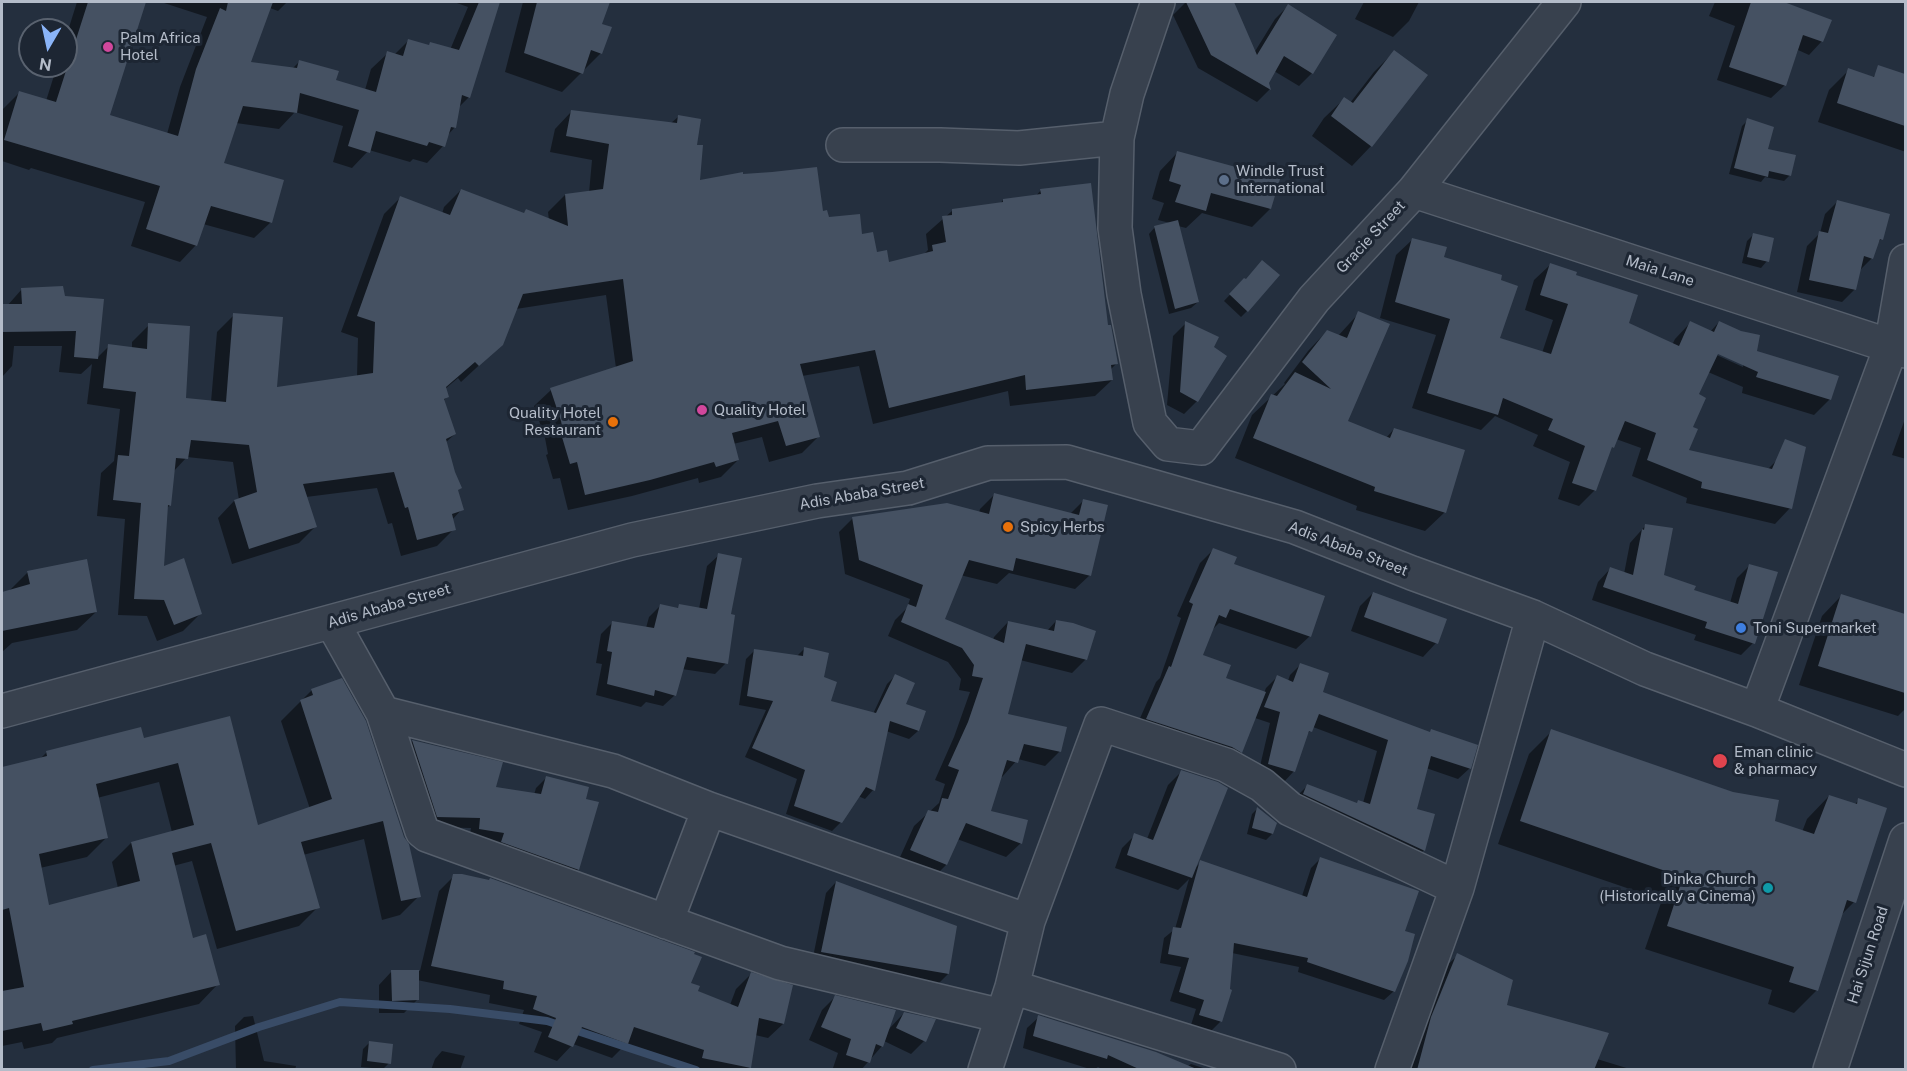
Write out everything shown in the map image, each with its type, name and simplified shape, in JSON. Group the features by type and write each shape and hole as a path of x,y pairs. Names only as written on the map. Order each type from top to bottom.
{"street":[{"path":"1158,2 1127,94 1117,138 1115,228 1124,294 1150,423 1167,444 1201,448"},
{"name":"Gracie Street","path":"1175,493 1201,448 1314,299 1414,191 1564,2"},
{"path":"843,145 1019,148 1117,138"},
{"name":"Maia Lane","path":"1414,191 1898,349"},
{"path":"1757,710 1898,349 1905,261"},
{"name":"Adis Ababa Street","path":"2,711 632,540 818,501 908,488 988,463 1067,462 1294,527 1533,617 1646,669 1757,710 1905,770"},
{"path":"1392,1070 1457,888 1533,617"},
{"path":"332,622 383,713 422,831 427,835 780,963 1007,1002 1279,1070"},
{"path":"383,713 613,771 709,809 1028,921"},
{"path":"985,1070 1007,1002 1028,921 1101,724 1226,765 1262,785 1290,809 1457,888"},
{"path":"666,922 709,809"},
{"name":"Hai Sijun Road","path":"1830,1070 1905,840"}],"building":[{"path":"88,2 146,2 110,115 178,136 196,69 220,8 226,11 228,2 273,2 251,62 297,68 299,60 339,71 336,80 376,92 387,51 403,56 408,39 459,50 479,2 500,2 470,98 462,95 456,128 451,127 445,147 429,142 427,146 376,131 370,153 348,146 359,110 300,93 297,113 243,106 224,163 284,180 272,223 211,206 197,246 146,229 160,186 4,140 19,91 56,102 64,78 78,78 78,33"},
{"path":"537,2 610,2 602,24 612,27 602,54 591,50 583,74 524,53"},
{"path":"1186,2 1234,2 1257,55 1288,4 1337,35 1313,74 1284,56 1269,83 1271,90 1211,55"},
{"path":"1751,2 1784,2 1832,20 1823,42 1803,35 1786,86 1729,67"},
{"path":"1394,50 1428,75 1372,147 1331,116 1344,97 1353,103"},
{"path":"1878,65 1905,74 1905,126 1837,103 1848,68 1874,77"},
{"path":"571,110 677,123 678,115 701,119 697,145 703,145 700,180 743,172 743,174 817,167 823,211 827,210 829,217 860,214 862,234 873,232 877,252 887,250 889,262 933,251 932,245 946,242 942,216 952,215 952,209 1041,194 1040,189 1091,183 1108,325 1111,325 1118,364 1111,365 1113,380 1026,390 1025,375 889,408 875,350 800,364 820,437 786,446 778,421 732,433 739,460 716,467 714,462 585,495 577,462 570,464 562,437 564,436 561,421 550,388 633,361 623,279 523,294 503,345 479,366 475,362 446,387 449,397 444,399 456,434 446,439 462,488 458,490 464,510 452,514 456,530 417,540 408,507 405,508 394,472 303,484 317,527 249,549 234,500 257,492 249,445 191,440 188,459 176,458 171,506 168,505 164,566 184,558 202,614 174,625 164,600 134,599 141,503 113,500 118,455 129,456 136,392 103,388 108,344 147,349 148,323 190,326 186,398 226,402 233,313 283,317 277,387 373,373 375,322 357,316 400,196 450,215 461,189 524,213 526,209 568,226 565,194 603,189 609,144 566,136"},
{"path":"1747,118 1774,127 1768,149 1796,155 1791,176 1769,171 1768,177 1734,168"},
{"name":"Windle Trust International","path":"1177,151 1280,179 1271,209 1211,193 1206,211 1175,202 1181,185 1169,181"},
{"path":"1837,200 1890,214 1883,240 1880,239 1873,259 1864,256 1856,290 1809,280 1819,231 1828,233"},
{"path":"1178,220 1199,302 1175,309 1154,226"},
{"path":"1753,233 1774,238 1769,262 1747,257"},
{"path":"1412,238 1447,247 1444,257 1502,275 1501,280 1518,286 1500,338 1551,354 1568,304 1540,295 1550,263 1577,272 1576,275 1638,295 1629,323 1679,346 1690,321 1714,332 1719,321 1741,331 1760,335 1757,351 1839,376 1831,400 1756,377 1758,372 1718,354 1699,394 1706,398 1693,427 1698,429 1689,450 1772,469 1785,439 1806,447 1792,509 1701,488 1702,482 1647,460 1656,433 1625,421 1614,448 1612,447 1596,491 1572,483 1585,446 1548,430 1553,419 1503,398 1498,415 1427,393 1450,319 1395,302"},
{"path":"1262,260 1280,275 1248,312 1229,294"},
{"path":"63,286 65,296 104,299 98,359 74,357 76,331 2,332 2,304 22,304 21,288"},
{"path":"1358,311 1390,324 1348,421 1390,438 1394,428 1465,450 1446,513 1374,491 1375,487 1253,438 1271,394 1277,396 1295,372 1331,389 1302,362 1327,330 1347,338"},
{"path":"1185,321 1219,337 1214,347 1227,356 1198,402 1180,392"},
{"path":"994,493 1079,515 1083,499 1108,505 1091,576 1016,558 1013,571 969,560 945,619 1004,643 1008,621 1054,631 1056,620 1096,631 1087,660 1026,644 1008,714 1067,727 1061,752 1024,744 1018,763 1007,760 991,811 1028,820 1022,844 966,823 947,865 910,850 928,810 938,812 942,798 948,799 959,770 948,766 968,722 983,678 972,676 974,665 962,648 901,622 908,604 916,607 923,585 859,560 852,517 947,503 989,514"},
{"path":"1645,524 1673,528 1664,575 1696,586 1694,590 1738,604 1749,564 1778,572 1755,644 1705,628 1707,622 1603,587 1610,567 1633,575"},
{"path":"1213,548 1237,557 1234,564 1325,596 1311,637 1230,609 1226,618 1219,615 1203,655 1231,665 1226,678 1266,692 1242,753 1232,747 1146,719 1169,666 1171,667 1193,604 1189,602"},
{"path":"718,553 742,558 731,614 735,615 728,664 687,657 676,696 655,690 654,696 607,684 612,652 607,651 612,621 654,628 660,604 678,608 679,604 707,609"},
{"path":"87,559 97,612 2,631 2,592 30,584 27,571"},
{"path":"1373,592 1447,619 1438,644 1364,617"},
{"path":"1841,594 1905,614 1905,693 1818,666"},
{"path":"804,647 829,653 824,677 837,682 831,701 876,713 895,674 915,683 906,704 926,711 919,731 890,721 875,791 866,787 842,823 794,806 805,770 752,748 773,701 747,696 754,649 803,656"},
{"path":"1300,663 1329,673 1323,692 1430,732 1431,729 1478,745 1471,769 1431,756 1417,809 1435,814 1425,851 1303,794 1307,784 1357,803 1358,800 1370,804 1388,740 1319,714 1312,732 1309,731 1295,772 1268,764 1280,712 1264,707 1277,675 1293,682"},
{"path":"342,678 366,721 404,837 409,844 421,897 401,901 383,821 301,842 320,908 236,931 211,843 172,853 193,938 206,934 220,985 72,1021 73,1024 43,1031 41,1023 2,1031 2,991 24,987 9,908 2,910 2,767 47,756 46,751 141,727 144,738 230,716 258,825 332,799 300,700 313,695 311,689","holes":["178,763 194,825 131,842 140,881 49,905 39,854 108,838 96,784"]},
{"path":"1551,729 1733,792 1779,800 1775,821 1814,834 1829,795 1857,804 1858,798 1887,808 1856,903 1847,900 1818,991 1789,982 1794,967 1667,926 1683,877 1520,821"},
{"path":"412,740 503,762 496,787 541,794 546,776 589,787 586,799 599,802 579,870 501,842 504,833 479,829 480,818 437,817"},
{"path":"1181,770 1218,782 1228,788 1192,878 1127,855 1134,833 1153,840"},
{"path":"1257,807 1277,823 1273,834 1252,828"},
{"path":"1320,857 1419,891 1405,931 1415,934 1408,961 1395,992 1307,962 1308,958 1234,943 1230,989 1232,990 1222,1022 1199,1015 1204,1000 1179,992 1189,958 1168,954 1173,927 1181,928 1200,860 1307,897"},
{"path":"453,874 489,880 490,878 695,952 694,954 702,957 691,983 700,986 698,991 738,1007 751,972 793,985 784,1024 759,1018 751,1068 702,1058 704,1050 634,1027 628,1044 582,1027 573,1047 548,1037 556,1018 533,1009 537,996 503,989 504,981 431,966"},
{"path":"836,881 957,926 949,974 821,952"},
{"path":"1457,953 1513,980 1507,1005 1609,1033 1594,1070 1417,1070 1431,1017"},
{"path":"391,970 419,970 419,1000 392,1001"},
{"path":"835,995 896,1010 883,1047 876,1044 870,1063 846,1055 851,1039 821,1027"},
{"path":"904,1012 936,1019 926,1042 896,1028"},
{"path":"1038,1015 1156,1052 1199,1070 1141,1070 1108,1055 1107,1059 1033,1036"},
{"path":"369,1041 393,1044 391,1064 367,1061"}],"waterway":[{"path":"93,1070 169,1061 259,1027 340,1002 450,1009 547,1021 696,1070"}],"place":[{"name":"Palm Africa Hotel","path":"108,47"},
{"name":"Windle Trust International","path":"1224,180"},
{"name":"Quality Hotel","path":"702,410"},
{"name":"Quality Hotel Restaurant","path":"613,422"},
{"name":"Spicy Herbs","path":"1008,527"},
{"name":"Toni Supermarket","path":"1741,628"},
{"name":"Eman clinic & pharmacy","path":"1720,761"},
{"name":"Dinka Church (Historically a Cinema)","path":"1768,888"}]}
